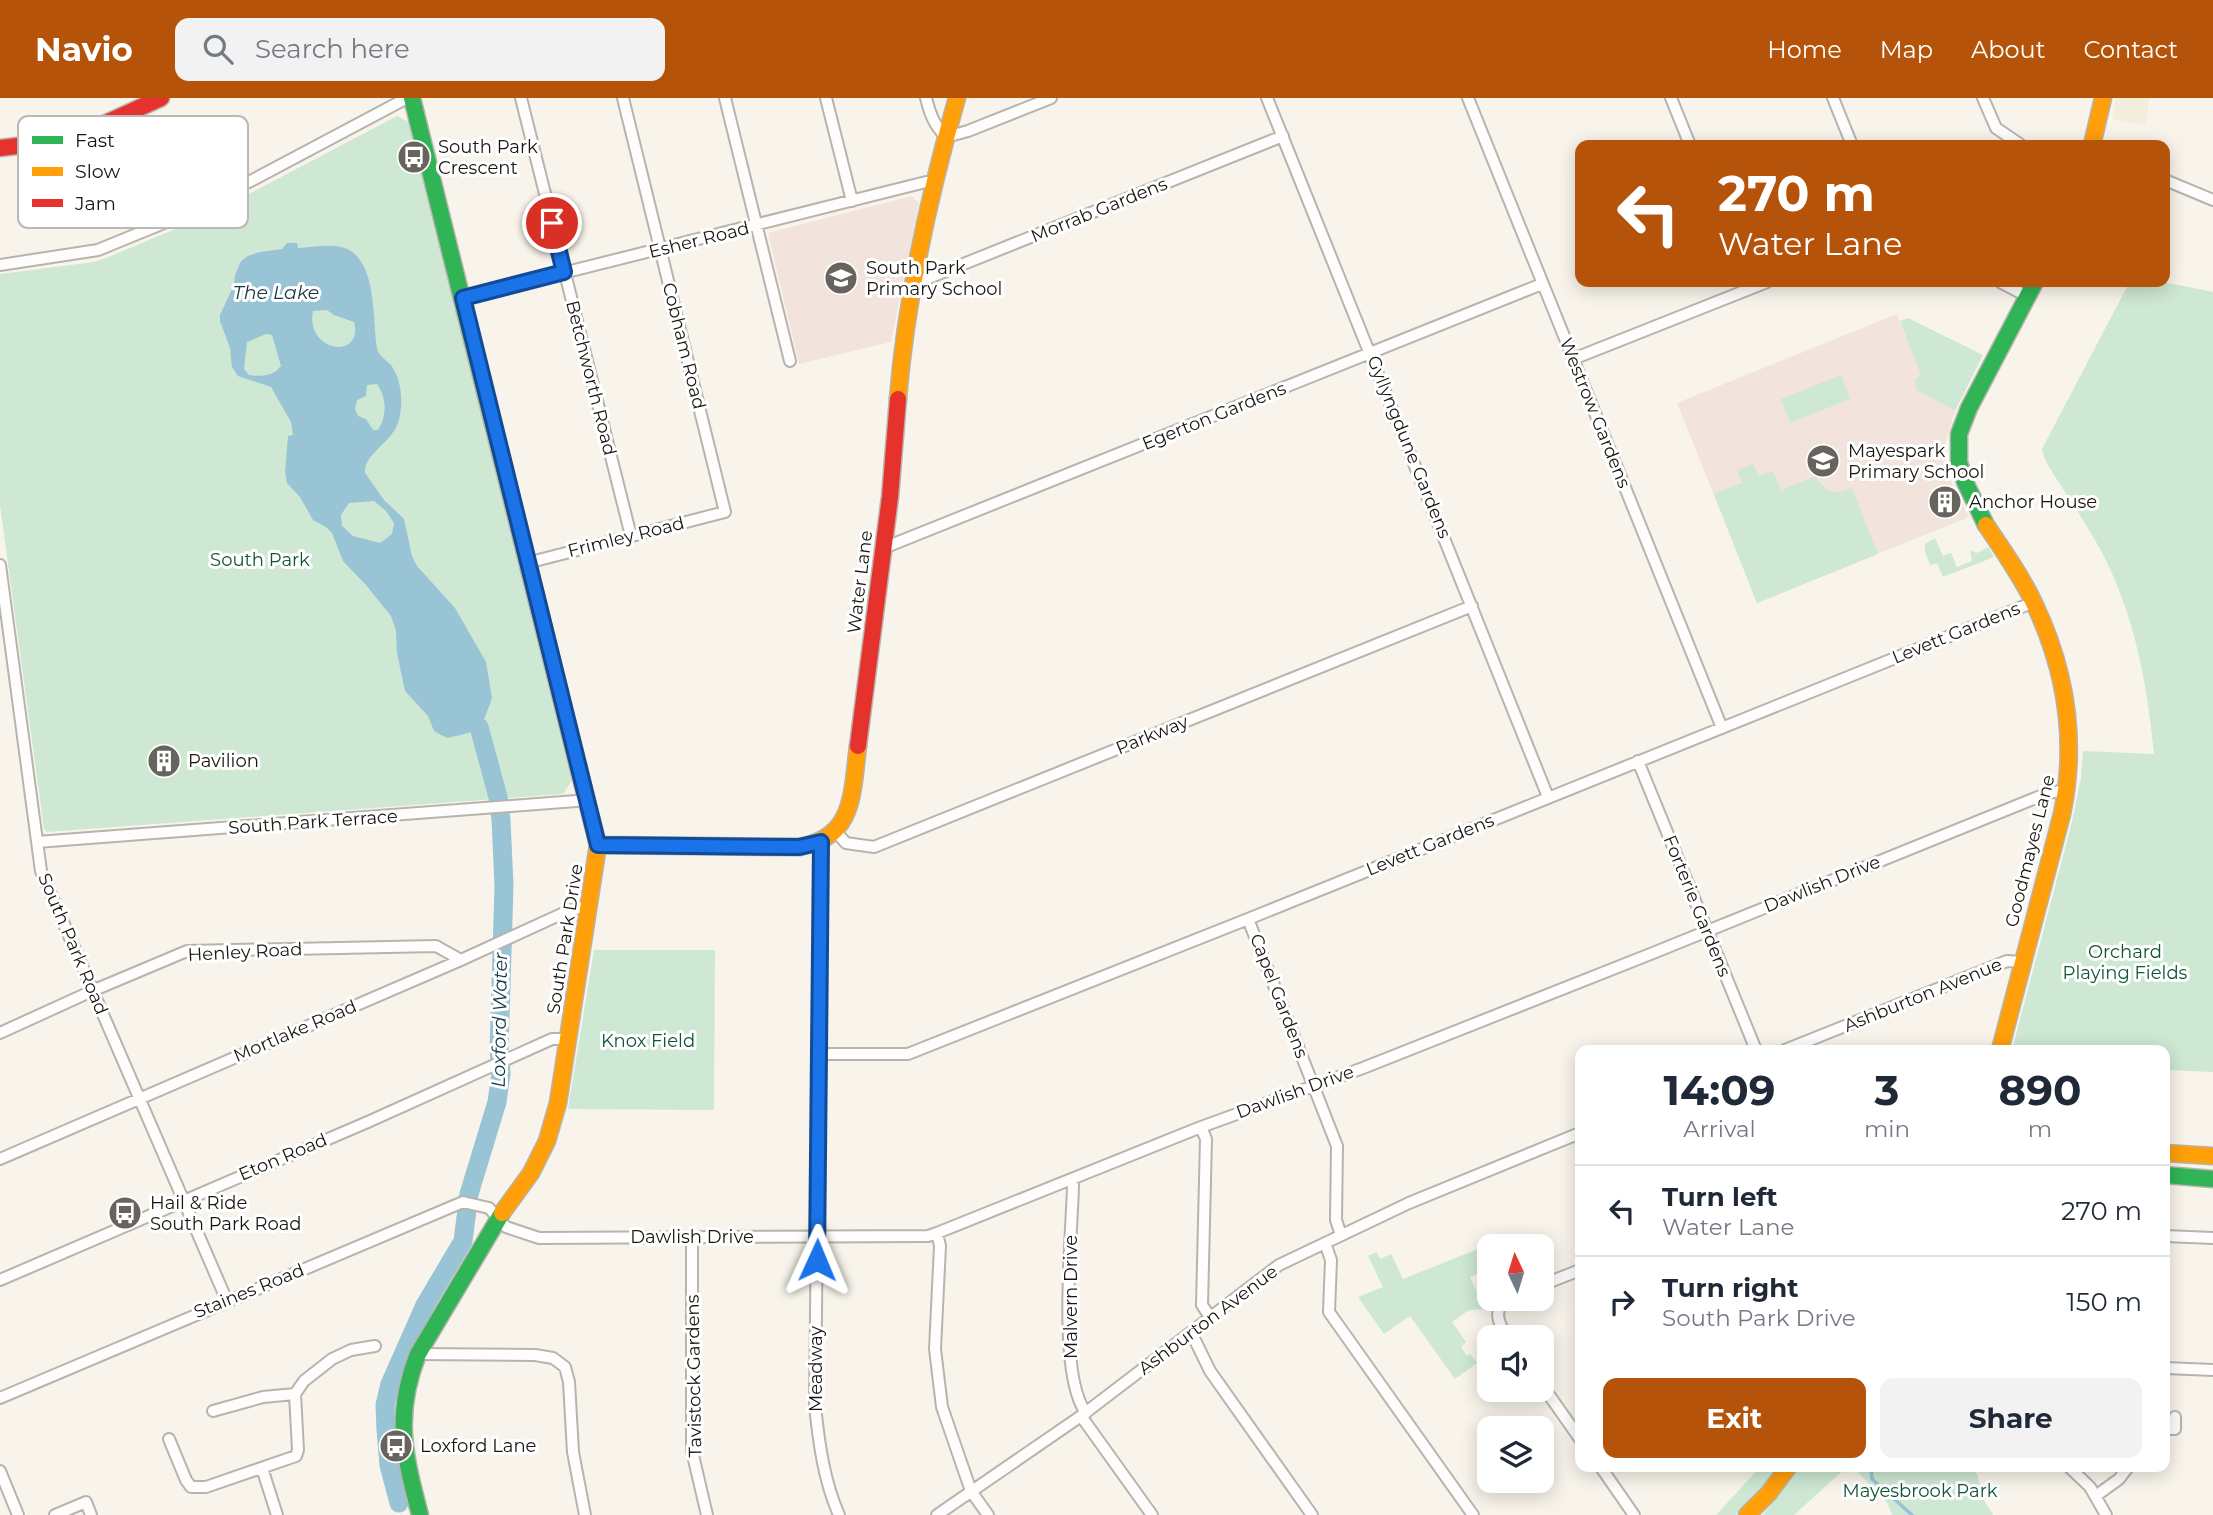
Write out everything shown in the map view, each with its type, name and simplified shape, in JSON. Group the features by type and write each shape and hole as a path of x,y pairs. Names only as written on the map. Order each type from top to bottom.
{"street":[{"path":"121,116 160,98"},
{"path":"248,183 410,98"},
{"name":"South Park Drive","path":"410,98 463,298 598,845 558,1104 547,1141 531,1173 499,1217 418,1354 405,1394 403,1433 416,1514"},
{"name":"Betchworth Road","path":"521,98 631,536"},
{"name":"Cobham Road","path":"623,98 725,512"},
{"path":"725,98 790,361"},
{"path":"826,98 852,201"},
{"path":"926,98 936,128 946,137 1051,98"},
{"name":"Water Lane","path":"598,845 812,845 821,842 835,831 850,807 894,462 903,338 934,183 957,98"},
{"name":"Gyllyngdune Gardens","path":"1267,98 1548,797"},
{"name":"Westrow Gardens","path":"1468,98 1722,728"},
{"path":"1671,98 1688,140"},
{"path":"1833,98 1850,140"},
{"path":"1983,98 1996,128 2014,140"},
{"path":"2093,140 2103,98"},
{"name":"Morrab Gardens","path":"914,280 921,281 1283,136"},
{"path":"0,148 18,146"},
{"name":"Esher Road","path":"463,298 926,182 934,183"},
{"path":"2170,182 2213,200"},
{"path":"0,265 97,250 151,228"},
{"name":"Egerton Gardens","path":"884,544 891,545 1542,284"},
{"path":"1573,359 1744,287"},
{"name":"Goodmayes Lane","path":"2001,1045 2067,792 2070,752 2066,710 2051,648 2034,602 1965,485 1957,457 1964,420 2031,289"},
{"name":"Frimley Road","path":"527,563 725,512"},
{"name":"South Park Road","path":"0,565 41,871 227,1301"},
{"name":"Levett Gardens","path":"819,1054 908,1054 2034,602"},
{"name":"Parkway","path":"835,831 846,844 874,847 1472,606"},
{"name":"Forterie Gardens","path":"1638,761 1754,1045"},
{"name":"Dawlish Drive","path":"499,1217 506,1227 539,1238 928,1236 2048,793 2067,792"},
{"name":"South Park Terrace","path":"37,842 589,800"},
{"name":"Meadway","path":"821,842 815,1406 819,1444 839,1515"},
{"name":"Mortlake Road","path":"0,1159 568,911 590,905"},
{"name":"Capel Gardens","path":"1248,919 1336,1146 1336,1220 1341,1235"},
{"name":"Henley Road","path":"0,1033 92,990 187,951 436,946 461,960"},
{"name":"Ashburton Avenue","path":"1797,1045 2007,961 2023,962"},
{"name":"Eton Road","path":"0,1280 552,1039 568,1039"},
{"path":"1202,1127 1206,1139 1202,1305 1210,1317"},
{"name":"Ashburton Avenue","path":"937,1515 1084,1414 1279,1265 1409,1203 1575,1135"},
{"path":"2170,1153 2213,1156"},
{"path":"2170,1175 2213,1179"},
{"name":"Malvern Drive","path":"1071,1180 1070,1355 1074,1388 1084,1414 1152,1515"},
{"name":"Staines Road","path":"0,1398 227,1301 468,1203 489,1208 499,1217"},
{"path":"937,1233 940,1246 935,1349 942,1407 971,1491 988,1515"},
{"name":"Tavistock Gardens","path":"692,1236 692,1451 707,1515"},
{"path":"2170,1236 2213,1238"},
{"path":"1325,1243 1331,1260 1329,1312 1473,1515"},
{"path":"1554,1280 1575,1272"},
{"path":"1191,1332 1210,1371 1312,1515"},
{"path":"169,1439 191,1487 206,1487 296,1456 295,1394 304,1381 332,1359 351,1350 375,1346"},
{"path":"418,1354 535,1355 553,1358 565,1367 569,1382 573,1451 585,1515"},
{"path":"2170,1368 2213,1370"},
{"path":"213,1411 263,1397 295,1394"},
{"path":"1554,1402 1575,1432"},
{"path":"2170,1429 2175,1429 2175,1417"},
{"path":"262,1468 276,1515"},
{"path":"0,1471 18,1515"},
{"path":"1604,1472 1634,1515"},
{"path":"1747,1515 1785,1472"},
{"path":"2074,1472 2097,1495 2106,1515"},
{"path":"2097,1495 2124,1472"},
{"path":"55,1515 86,1502 91,1515"}],"shaded area":[{"path":"2115,98 2149,98 2146,126 2113,119"},
{"name":"South Park Primary School","path":"912,196 919,203 891,342 799,364 768,233"},
{"name":"Mayespark Primary School","path":"1897,314 1922,376 1916,390 1955,411 1946,441 1945,456 1953,486 1969,517 1757,603 1677,403"}],"green space":[{"name":"South Park","path":"397,116 409,122 573,779 563,794 47,832 44,829 0,505 0,274 94,262 178,228 248,228 248,195"},
{"name":"Orchard Playing Fields","path":"2170,283 2213,292 2213,1072 2170,1070 2170,1045 2013,1045 2072,822 2081,778 2083,751 2154,754 2143,674 2121,596 2099,547 2048,466 2042,449 2127,287 2170,287"},
{"path":"1908,318 1983,355 1955,411 1916,390 1915,379 1921,375 1900,321"},
{"path":"1841,375 1850,399 1790,423 1781,399"},
{"path":"1753,464 1759,476 1773,471 1781,490 1815,476 1831,491 1852,488 1878,554 1757,603 1714,494 1742,483 1737,470"},
{"path":"1935,538 1943,556 1951,553 1957,567 1972,561 1970,550 1977,553 1988,547 1994,557 1943,577 1937,563 1930,565 1925,552 1925,544"},
{"name":"Knox Field","path":"594,950 715,950 714,1110 568,1109"},
{"path":"1477,1249 1477,1274 1470,1277 1477,1293 1477,1310 1469,1310 1452,1322 1466,1342 1461,1347 1467,1356 1470,1354 1477,1363 1455,1379 1410,1316 1384,1334 1358,1297 1383,1287 1368,1256 1377,1252 1380,1259 1391,1254 1403,1279"},
{"path":"1755,1472 1774,1472 1736,1515 1716,1515"},
{"path":"1796,1472 1841,1472 1794,1515 1763,1515"},
{"name":"Mayesbrook Park","path":"1858,1472 1975,1472 1982,1497 1993,1515 1892,1515 1888,1504"}],"water":[{"name":"The Lake","path":"287,243 297,243 298,248 341,247 353,252 362,262 371,290 378,350 397,375 401,402 400,415 393,433 369,459 365,473 384,500 404,519 412,556 417,566 455,608 486,662 492,698 485,717 472,732 448,738 434,731 428,716 405,691 397,653 396,631 391,616 343,561 332,533 313,520 300,497 287,483 285,472 288,436 293,435 291,422 271,387 238,376 232,367 230,348 220,315 234,285 235,275 241,261 248,256 282,249","holes":["327,310 354,322 355,334 351,342 343,346 325,343 317,336 313,325 313,311","266,334 272,335 281,366 266,375 249,375 244,369 247,342","377,384 383,395 385,407 378,430 373,430 366,419 358,416 355,409 357,400 366,396 367,385","374,501 386,511 394,523 392,534 380,543 353,536 342,526 341,515 349,503"]}],"waterway":[{"name":"Loxford Water","path":"399,1503 389,1465 385,1405 390,1384 425,1305 463,1241 469,1194 497,1102 501,1073 499,1050 504,886 501,820 498,797 479,727"},
{"path":"1871,1472 1872,1479 1912,1515"}],"traffic: fast":[{"path":"412,98 578,766"},
{"path":"1986,525 1965,482 1959,462 1959,434 1969,408 2032,287"},
{"path":"2170,1175 2213,1179"},
{"path":"420,1515 404,1434 406,1396 411,1376 418,1354 502,1213"}],"traffic: slow":[{"path":"898,399 920,247 957,98"},
{"path":"2093,140 2103,98"},
{"path":"1986,525 2012,563 2045,628 2061,680 2068,733 2062,814 2001,1045"},
{"path":"598,845 799,847 817,842 831,834 841,823 847,810 858,746"},
{"path":"502,1213 531,1173 547,1141 558,1103 598,845 578,766"},
{"path":"2170,1153 2213,1156"},
{"path":"1747,1515 1785,1472"}],"traffic: jam":[{"path":"122,116 161,98"},
{"path":"0,148 18,146"},
{"path":"858,746 890,497 898,399"}],"place":[{"name":"South Park Crescent","path":"414,157"},
{"name":"South Park Primary School","path":"841,278"},
{"name":"Mayespark Primary School","path":"1823,461"},
{"name":"Anchor House","path":"1945,502"},
{"name":"Pavilion","path":"164,761"},
{"name":"Hail & Ride South Park Road","path":"125,1213"},
{"name":"Loxford Lane","path":"396,1446"}],"route":[{"path":"552,223 564,272 463,298 598,845 799,847 821,842 817,1260"}]}
